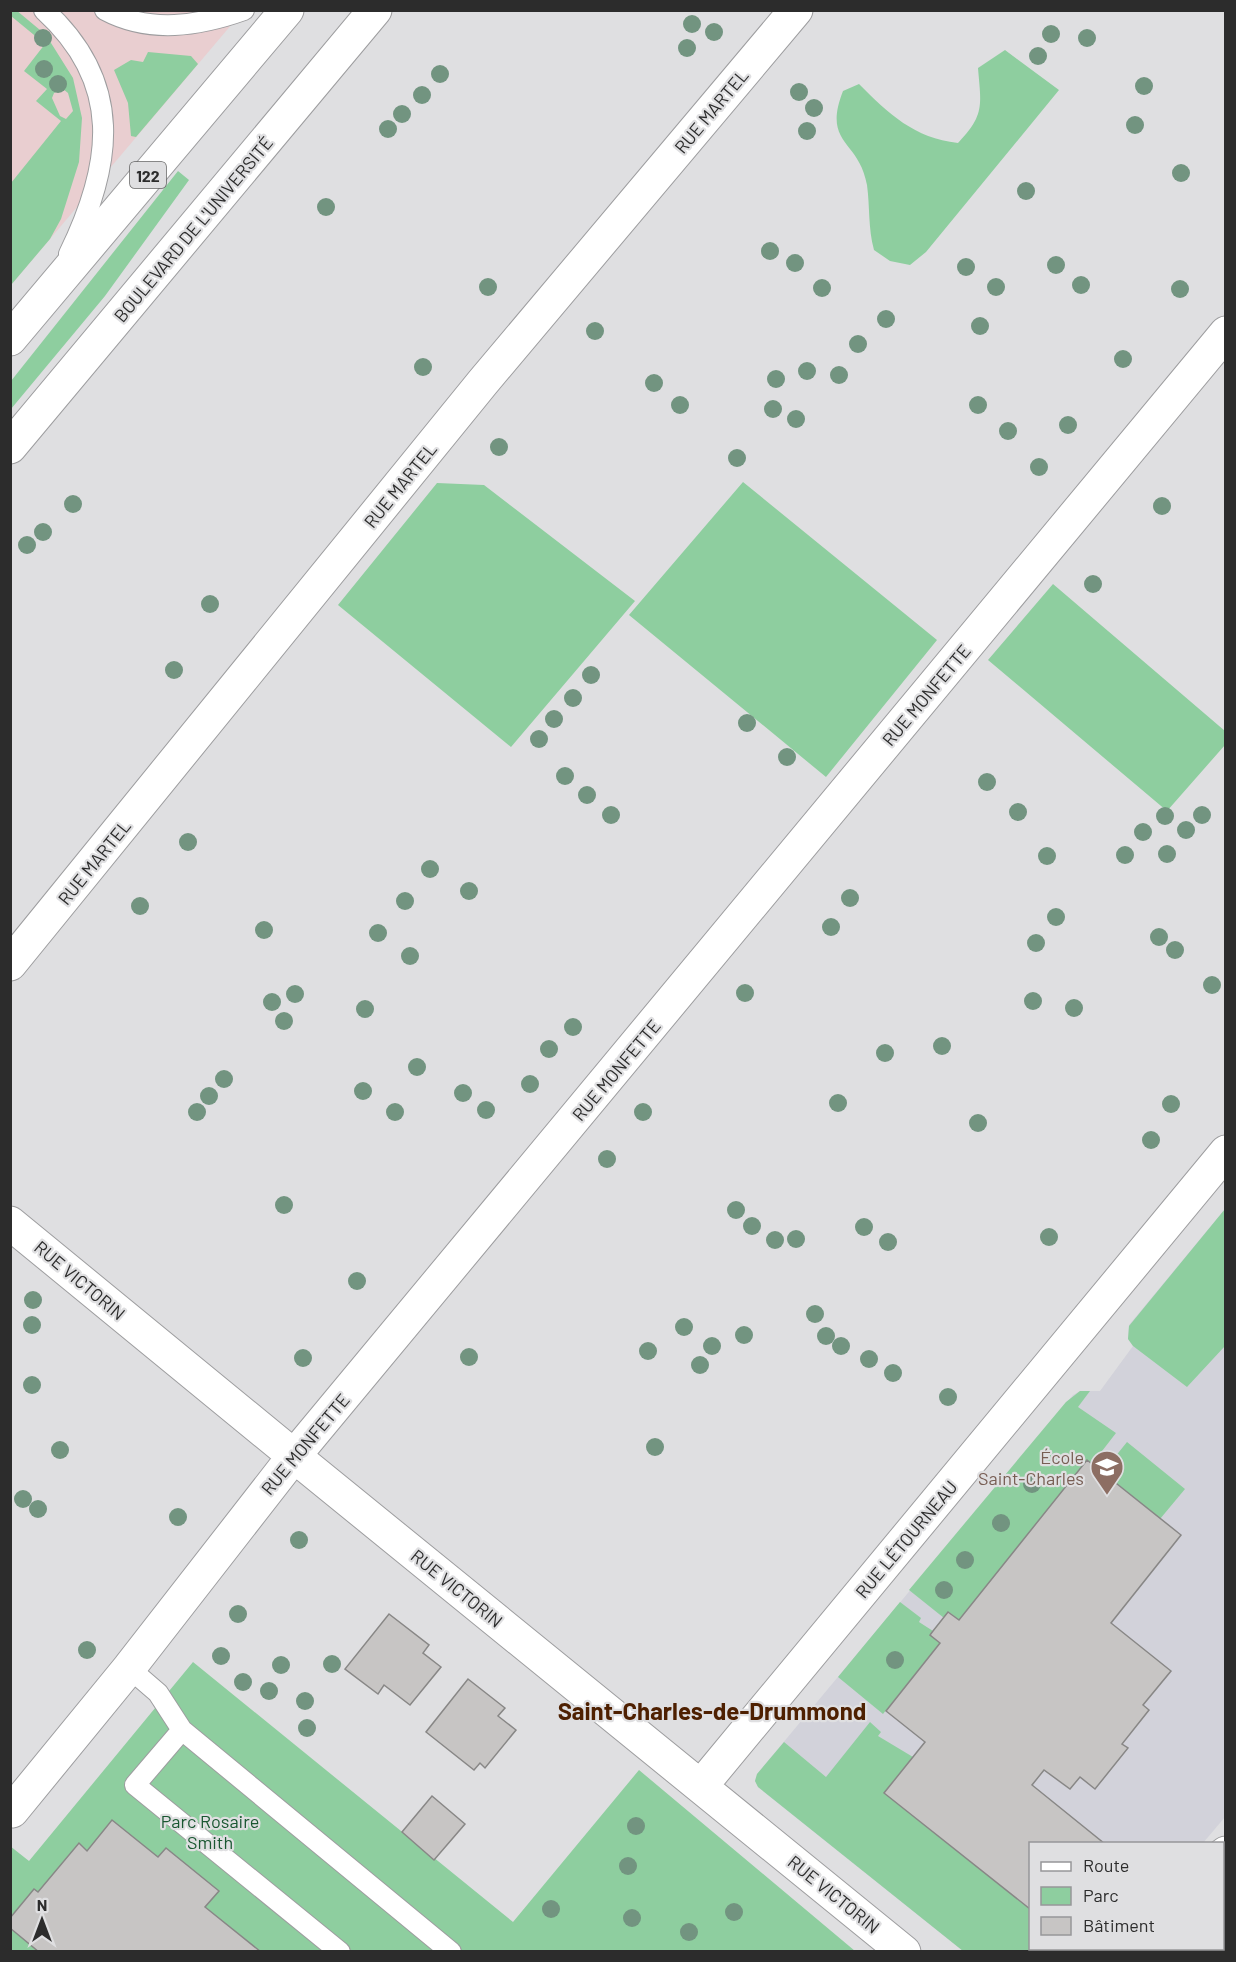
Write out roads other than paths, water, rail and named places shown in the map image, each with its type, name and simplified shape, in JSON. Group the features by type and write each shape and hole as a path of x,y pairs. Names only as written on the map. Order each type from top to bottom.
{"street":[{"name":"122","path":"10,339 287,10"},
{"name":"BOULEVARD DE L'UNIVERSITÉ","path":"10,447 375,10"},
{"name":"RUE MARTEL","path":"10,964 491,373 796,10"},
{"name":"RUE MONFETTE","path":"12,1811 129,1668 294,1456 1226,333"},
{"name":"RUE LÉTOURNEAU","path":"701,1786 1226,1152"},
{"name":"RUE VICTORIN","path":"10,1222 904,1952"}],"lane":[{"path":"44,10 59,24 88,67 98,91 105,135 96,184 82,226 45,297"},
{"path":"105,10 134,22 180,26 202,23 244,10"},
{"path":"129,1668 158,1693 182,1730 451,1952"},
{"path":"182,1730 135,1785 340,1952"}],"place":[{"name":"École Saint-Charles","path":"1107,1496"}],"district":[{"name":"Saint-Charles-de-Drummond","path":"712,1710"}],"park label":[{"name":"Parc Rosaire Smith","path":"210,1831"}]}
